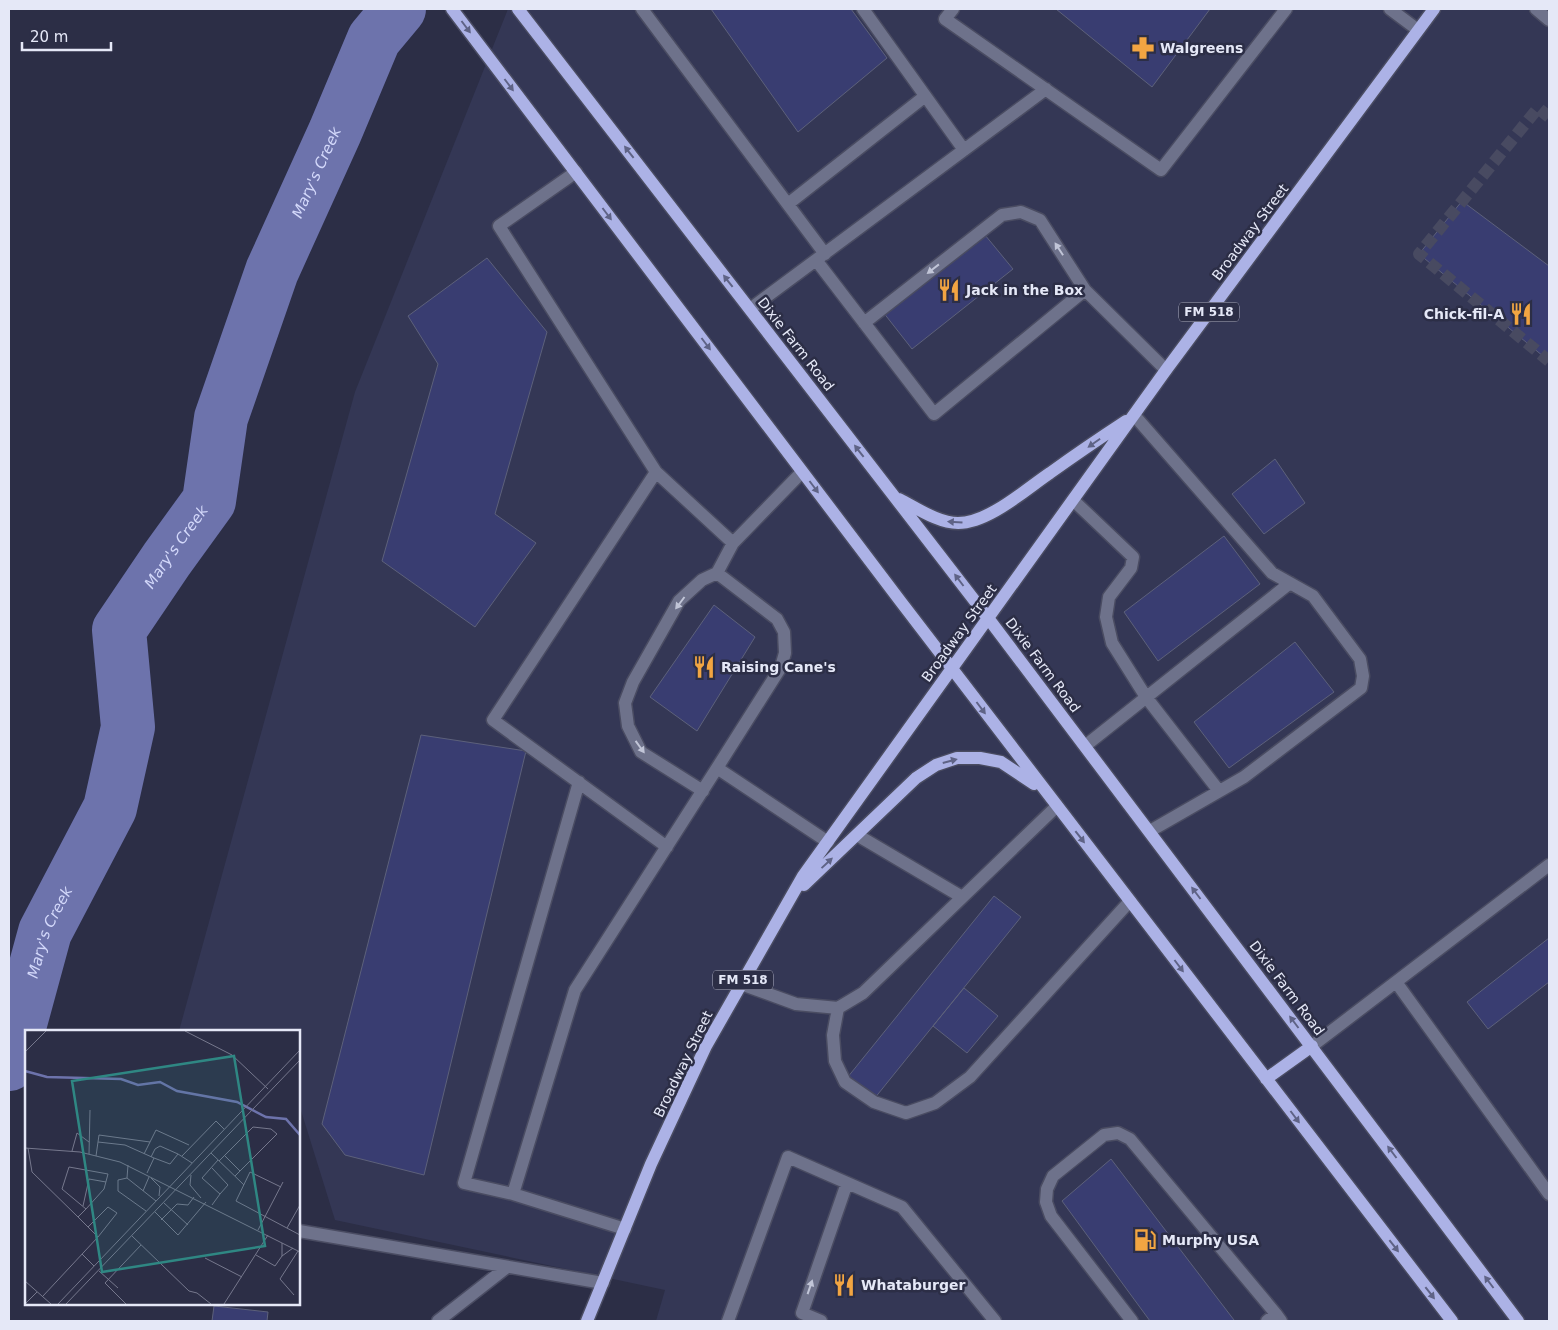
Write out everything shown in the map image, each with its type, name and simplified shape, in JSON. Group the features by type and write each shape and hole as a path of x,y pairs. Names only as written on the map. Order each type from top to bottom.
{"main road":[{"path":"452,9 952,669 1452,1321"},
{"name":"Broadway Street","path":"587,1321 652,1164 706,1046 803,876 1166,370 1434,9"},
{"name":"Dixie Farm Road","path":"518,10 988,618 1518,1321"},
{"path":"894,497 939,519 960,523 973,521 998,509 1134,415"},
{"path":"791,897 916,778 936,764 957,758 980,758 1002,762 1047,793"},
{"path":"1266,1079 1312,1046"}],"lane":[{"path":"642,9 788,204 820,257 864,322 934,414 1085,290"},
{"path":"863,9 924,97 964,150"},
{"path":"953,9 945,19 1161,170 1286,9"},
{"path":"1390,9 1418,30"},
{"path":"1536,9 1549,20"},
{"path":"750,309 1046,89"},
{"path":"788,204 924,97"},
{"path":"576,172 499,226 656,472 733,543"},
{"path":"864,322 1002,215 1021,212 1040,220 1085,290 1166,370"},
{"path":"1134,415 1272,573 1313,596 1360,660 1363,676 1361,688 1244,777 1150,831"},
{"path":"656,472 493,720 667,847"},
{"path":"703,791 641,752 628,726 625,704 633,682 679,601 702,580 717,573 733,543 802,472"},
{"path":"1073,500 1133,557 1131,568 1110,597 1106,617 1112,643 1146,697 1219,790"},
{"path":"513,1194 575,990 781,667 785,653 784,632 777,619 717,573"},
{"path":"1085,746 1290,583"},
{"path":"717,768 828,842"},
{"path":"579,782 464,1183 513,1194 625,1229"},
{"path":"741,984 796,1004 838,1008 863,993 1057,806"},
{"path":"857,835 962,897"},
{"path":"1312,1046 1549,865"},
{"path":"838,1008 833,1035 835,1061 846,1082 874,1102 906,1113 936,1103 970,1077 1130,901"},
{"path":"1396,982 1549,1194"},
{"path":"1132,1321 1051,1216 1046,1202 1047,1189 1053,1176 1104,1135 1118,1133 1130,1139 1274,1319"},
{"path":"728,1321 788,1157 902,1207 995,1321"},
{"path":"821,1321 802,1313 847,1182"},
{"path":"300,1231 603,1283"},
{"path":"438,1321 506,1267"}],"shaded area":[{"path":"508,9 1549,9 1549,1321 656,1321 665,1290 335,1220 300,1107 300,1030 179,1030 355,392"}],"building":[{"path":"711,9 851,9 887,58 798,132"},
{"name":"Walgreens","path":"1056,9 1210,9 1152,87"},
{"name":"Chick-fil-A","path":"1462,201 1549,266 1549,361 1419,254"},
{"name":"Jack in the Box","path":"985,235 1013,269 912,349 883,312"},
{"path":"487,258 547,332 495,514 536,543 475,627 382,561 438,364 408,316"},
{"path":"1275,459 1305,503 1264,534 1232,494"},
{"path":"1224,536 1260,584 1158,661 1124,612"},
{"name":"Raising Cane's","path":"714,605 755,637 697,731 650,697"},
{"path":"1295,642 1334,692 1229,768 1194,722"},
{"path":"421,735 526,751 424,1175 345,1155 322,1124"},
{"path":"994,896 1021,917 874,1099 847,1078"},
{"path":"1549,938 1549,982 1488,1029 1467,1002"},
{"path":"964,988 998,1016 967,1053 933,1026"},
{"path":"1111,1159 1234,1320 1150,1321 1062,1201"},
{"path":"214,1306 268,1312 267,1321 212,1321"}],"waterway":[{"name":"Mary's Creek","path":"9,1064 45,932 110,808 128,727 119,630 209,501 221,418 272,271 335,132 374,39 399,9"}],"tunnel":[{"path":"1549,117 1538,108 1419,254 1549,361"}],"place":[{"name":"Walgreens","path":"1143,48"},
{"name":"Jack in the Box","path":"949,290"},
{"name":"Chick-fil-A","path":"1521,314"},
{"name":"Raising Cane's","path":"704,667"},
{"name":"Murphy USA","path":"1145,1240"},
{"name":"Whataburger","path":"844,1285"}]}
